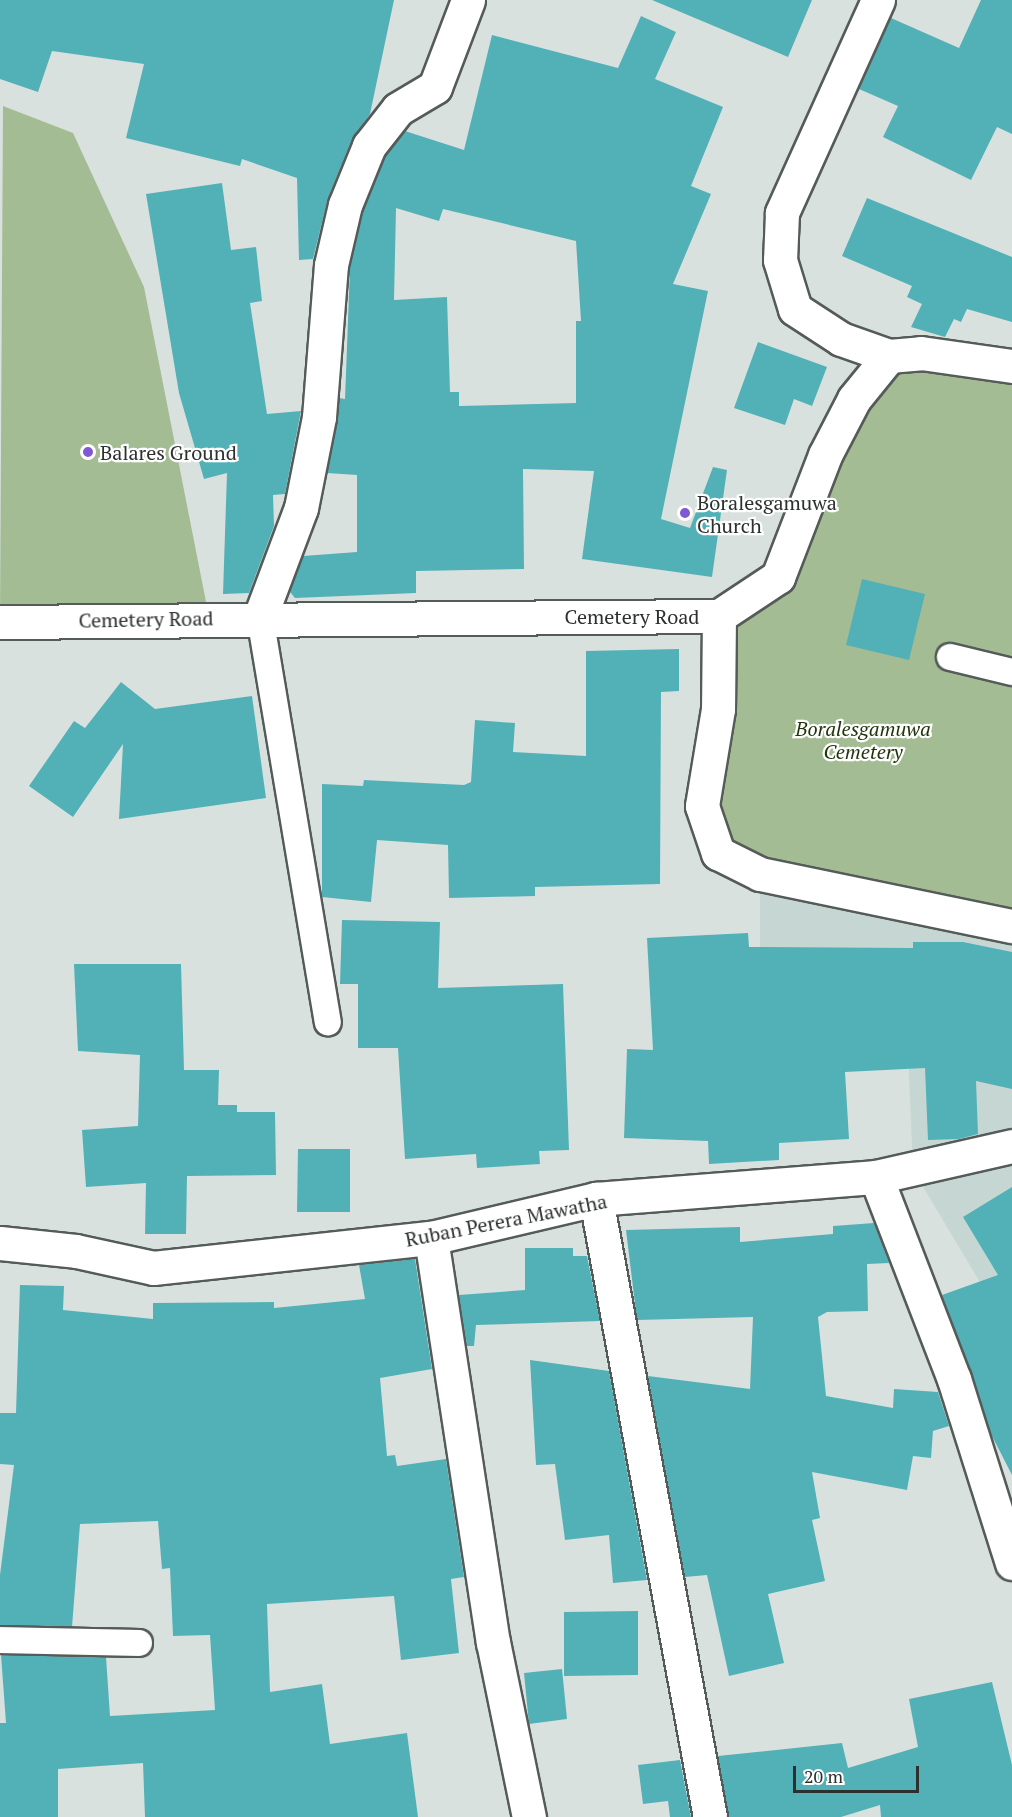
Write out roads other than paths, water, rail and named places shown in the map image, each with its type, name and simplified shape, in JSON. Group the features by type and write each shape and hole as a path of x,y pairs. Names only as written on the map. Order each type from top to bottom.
{"street":[{"path":"261,617 301,508 320,417 331,265 345,205 369,146 398,109 435,87 468,0"},
{"path":"878,0 782,213 780,260 795,309 841,339 889,356 921,353 1012,366"},
{"path":"719,615 778,577 825,455 854,399 889,356"},
{"name":"Cemetery Road","path":"0,622 261,617 719,615 718,709 702,806 718,853 760,874 1012,926"},
{"name":"Ruban Perera Mawatha","path":"0,1243 76,1251 153,1268 431,1238 596,1199 876,1177 1012,1146"},
{"path":"876,1177 954,1379 1012,1563"},
{"path":"596,1199 710,1817"},
{"path":"431,1238 493,1642 529,1817"}],"lane":[{"path":"261,617 328,1022"},
{"path":"950,657 1012,672"},
{"path":"0,1640 139,1643"}],"place":[{"name":"Balares Ground","path":"88,452"},
{"name":"Boralesgamuwa Church","path":"685,513"}],"park label":[{"name":"Boralesgamuwa Cemetery","path":"863,740"}]}
